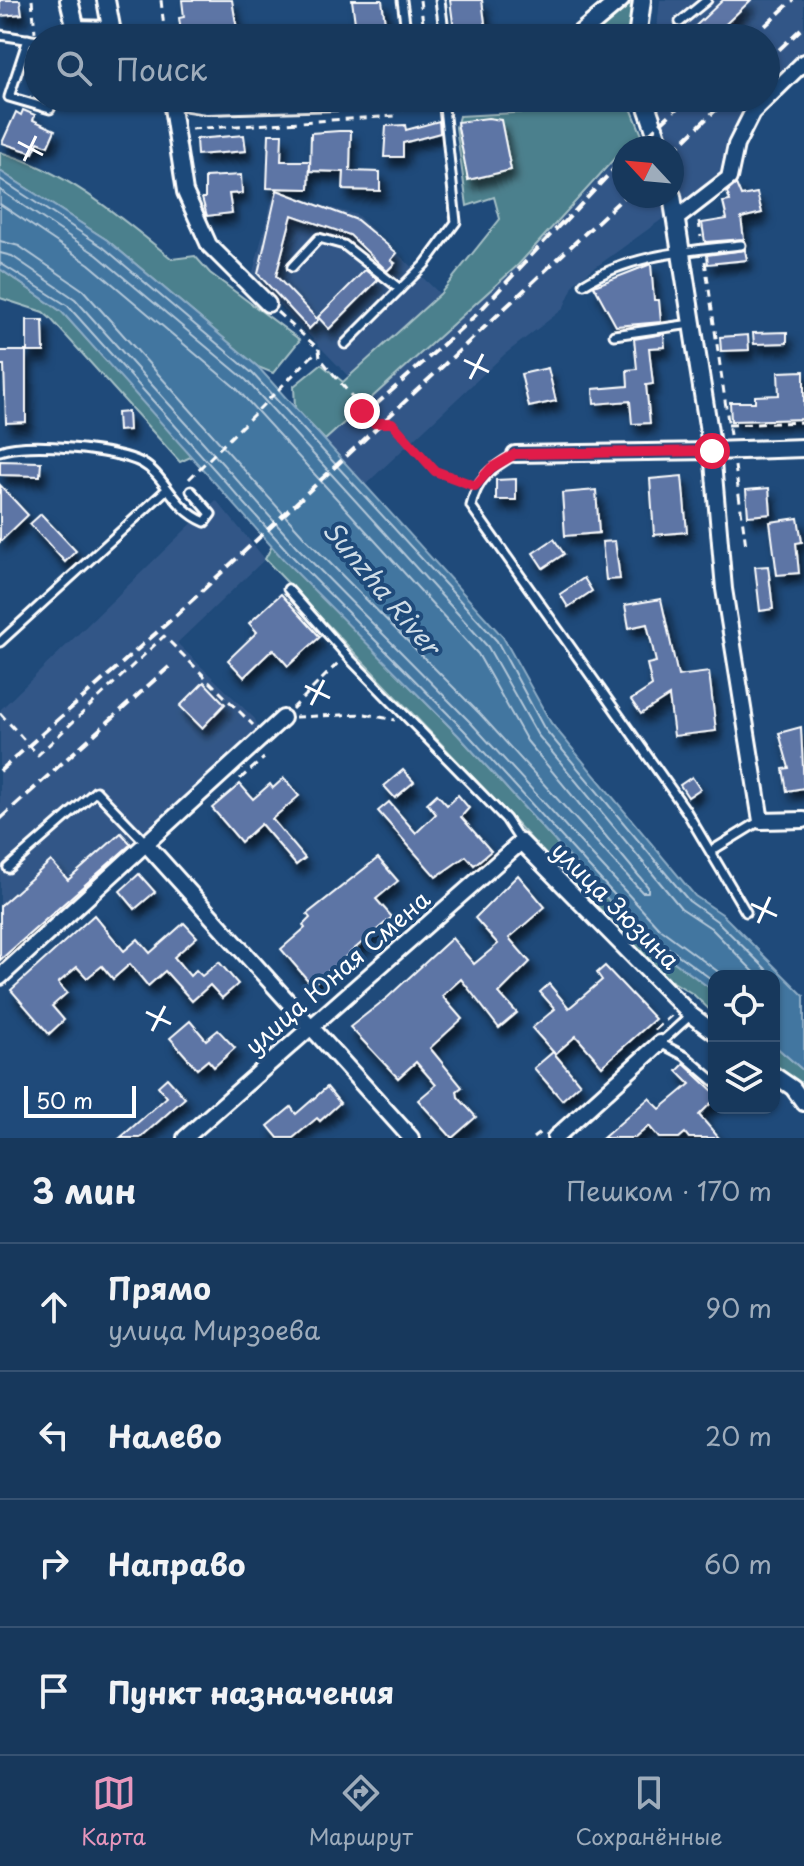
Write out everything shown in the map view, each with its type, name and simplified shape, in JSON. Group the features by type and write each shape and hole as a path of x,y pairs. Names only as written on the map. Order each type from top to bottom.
{"street":[{"path":"69,0 74,24"},
{"path":"106,0 110,24"},
{"path":"592,24 620,0"},
{"path":"639,24 642,0"},
{"path":"780,86 804,62"},
{"path":"170,112 185,192 209,245 268,304"},
{"path":"649,112 657,136"},
{"path":"676,219 729,178 736,145 753,112"},
{"path":"674,208 712,451 724,589 761,821 804,820"},
{"path":"515,454 804,448"},
{"path":"0,977 283,718"},
{"name":"улица Зюзина","path":"521,842 691,1015 708,1028"},
{"name":"улица Юная Смена","path":"185,1138 521,842"},
{"path":"147,845 411,1138"},
{"path":"555,1138 660,1043"},
{"path":"780,1079 793,1088 804,1103"}],"lane":[{"path":"402,0 405,24"},
{"path":"440,0 443,24"},
{"path":"680,22 707,0"},
{"path":"0,35 24,39"},
{"path":"24,63 9,97 24,101"},
{"path":"345,344 425,264 456,222 444,112"},
{"path":"292,267 319,238 344,245 400,289"},
{"path":"584,284 602,272 653,255 741,245"},
{"path":"614,335 692,324"},
{"path":"0,451 14,446 74,447 142,463 185,511 205,522 211,514 191,491"},
{"path":"515,454 491,468 475,486 471,506 711,851 746,912"},
{"path":"0,642 166,490"},
{"path":"288,589 346,654 506,819 521,842"},
{"path":"8,868 96,791 147,845"},
{"path":"711,851 761,821"},
{"path":"691,1015 660,1043 685,1056 708,1076"}],"path":[{"path":"32,0 33,24"},
{"path":"161,0 164,24"},
{"path":"420,0 423,24"},
{"path":"175,130 401,116"},
{"path":"697,203 746,546"},
{"path":"268,304 319,349 320,358 374,423 392,423 435,471 475,486"},
{"path":"198,469 319,349"},
{"path":"708,426 804,422"},
{"path":"0,713 38,755 164,636 264,736"},
{"path":"283,718 346,654"},
{"path":"283,718 365,714 413,723"}],"shaded area":[{"path":"660,0 804,0 804,56 780,78 780,24 657,24"},
{"path":"660,112 750,112 728,150 722,176 684,203 684,136 640,136 661,116"},
{"path":"612,165 612,208 678,208 575,282 563,309 505,354 365,485 325,440 518,265"},
{"path":"274,192 357,215 440,294 348,376 252,276"},
{"path":"216,500 265,559 177,643 255,719 259,731 0,969 0,710"}],"green space":[{"path":"620,0 642,0 639,24 592,24"},
{"path":"633,112 642,135 612,136 612,161 518,265 325,440 295,408 294,386 321,364 343,382 440,294 500,219 494,197 467,206 456,127 459,116"},
{"path":"0,152 48,171 91,196 172,259 195,256 210,273 300,340 273,373 258,367 107,240 0,171"},
{"path":"0,269 62,312 193,456 180,462 43,312 0,298"},
{"path":"272,546 458,735 647,942 708,987 708,1008 693,994 652,969 627,944 513,819 265,559"},
{"path":"780,1050 804,1071 804,1092 780,1072"}],"water":[{"name":"Sunzha River","path":"0,171 107,240 258,367 503,637 551,723 695,896 722,914 778,970 708,970 708,987 647,942 458,735 284,560 62,312 0,269"},
{"path":"780,972 804,996 804,1071 780,1050"}],"building":[{"path":"0,0 20,0 22,14 0,16"},
{"path":"182,0 232,0 236,24 180,24 179,18 184,17"},
{"path":"352,0 382,0 385,24 355,24"},
{"path":"450,0 482,0 485,24 453,24"},
{"path":"723,0 751,0 726,24 698,24"},
{"path":"23,110 35,115 33,120 55,130 48,146 38,142 33,153 2,143 16,112 21,115"},
{"path":"488,118 501,120 511,170 468,180 457,122"},
{"path":"439,121 440,133 403,143 403,157 384,157 386,126 405,125 406,130"},
{"path":"351,131 350,171 380,172 380,191 343,190 344,172 310,171 311,133"},
{"path":"269,134 282,134 281,161 310,161 309,189 267,188"},
{"path":"244,135 246,151 197,155 196,139"},
{"path":"241,175 242,193 229,194 232,213 207,216 202,198 205,198 205,177"},
{"path":"736,184 741,196 757,193 762,213 741,218 744,239 705,242 702,223 727,219 723,202 730,201 727,192"},
{"path":"277,190 357,220 397,253 391,260 395,263 387,271 350,235 292,215 276,276 318,320 309,329 258,274"},
{"path":"745,250 747,260 708,264 707,255"},
{"path":"651,264 654,300 659,300 661,322 616,326 594,286"},
{"path":"365,270 378,280 329,329 318,317"},
{"path":"27,320 43,320 44,352 27,352"},
{"path":"787,332 787,343 754,344 753,333"},
{"path":"664,334 665,347 649,348 653,384 646,385 650,423 632,424 630,401 594,404 593,389 628,386 627,370 637,369 634,339"},
{"path":"748,335 749,350 721,351 720,337"},
{"path":"0,351 26,351 26,422 6,423 4,365 0,365"},
{"path":"548,368 556,401 529,407 521,374"},
{"path":"804,371 804,419 731,421 730,402 755,402 755,396 779,395 778,372"},
{"path":"128,412 129,430 118,431 117,413"},
{"path":"0,461 41,462 40,476 0,475"},
{"path":"682,476 687,532 654,535 650,479"},
{"path":"516,479 516,500 496,500 496,480"},
{"path":"0,485 28,515 0,542"},
{"path":"769,488 771,514 748,516 746,490"},
{"path":"596,490 599,533 565,536 562,493"},
{"path":"41,514 76,551 65,562 30,524"},
{"path":"798,518 802,542 796,543 799,573 777,575 770,522"},
{"path":"554,539 564,554 543,568 533,553"},
{"path":"615,541 620,579 606,580 602,542"},
{"path":"768,566 773,609 760,611 755,567"},
{"path":"584,578 592,591 568,607 560,594"},
{"path":"281,594 320,637 288,666 273,649 244,677 228,660 257,632 249,623"},
{"path":"661,599 678,676 709,672 716,731 674,736 669,696 641,714 631,700 652,686 647,664 656,662 647,624 629,628 625,605"},
{"path":"204,682 225,704 202,728 180,706"},
{"path":"801,727 804,788 787,791 783,769 789,768 779,733"},
{"path":"403,770 414,782 395,798 384,786"},
{"path":"692,777 700,789 688,797 680,785"},
{"path":"284,778 299,796 272,819 305,858 296,865 261,824 241,842 212,808 240,784 253,799 270,784 273,788"},
{"path":"437,794 447,805 458,795 469,808 461,817 491,851 474,865 466,856 436,877 378,811 389,802 416,833 436,814 427,803"},
{"path":"121,833 131,844 0,960 0,906 51,861 68,880"},
{"path":"378,858 398,881 376,899 392,917 312,985 281,949 305,928 303,925 310,918 307,914"},
{"path":"139,874 155,892 135,909 120,891"},
{"path":"518,875 545,907 509,938 530,962 499,993 517,1013 499,1028 461,979 442,996 462,1019 430,1048 462,1087 457,1091 458,1097 476,1117 452,1138 418,1100 436,1085 416,1062 398,1078 350,1027 452,938 474,964 498,944 475,918"},
{"path":"94,915 124,951 138,939 150,953 184,923 197,937 174,957 190,976 196,970 202,976 219,962 238,984 222,998 210,985 192,1001 165,971 148,986 130,964 113,979 102,966 87,978 77,967 58,983 67,993 52,1006 64,1020 49,1034 11,990"},
{"path":"605,966 655,1019 602,1066 576,1036 555,1054 532,1028 555,1009 540,992 549,984 569,1008 602,980 597,973"},
{"path":"190,1021 206,1040 218,1030 235,1048 214,1067 208,1060 197,1069 170,1038"},
{"path":"553,1052 580,1084 562,1100 534,1068"},
{"path":"684,1064 708,1086 708,1106 699,1115 719,1138 689,1138 685,1133 679,1138 659,1138 649,1126 635,1138 603,1138 649,1098 660,1109 690,1084 677,1071"},
{"path":"167,1078 185,1098 140,1138 120,1138 167,1097 158,1086"},
{"path":"327,1087 340,1103 320,1121 317,1118 293,1138 278,1138 268,1126 291,1107 296,1114"}],"railway":[{"path":"767,24 793,0"},
{"path":"780,49 804,26"},
{"path":"647,136 673,112"},
{"path":"684,140 713,112"},
{"path":"562,225 612,171"},
{"path":"0,771 173,618 612,208"},
{"path":"361,418 477,314 568,216"},
{"path":"0,819 169,667"}],"route":[{"path":"362,411 374,423 392,423 423,462 435,471 475,486 491,468 515,454 712,451"}]}
